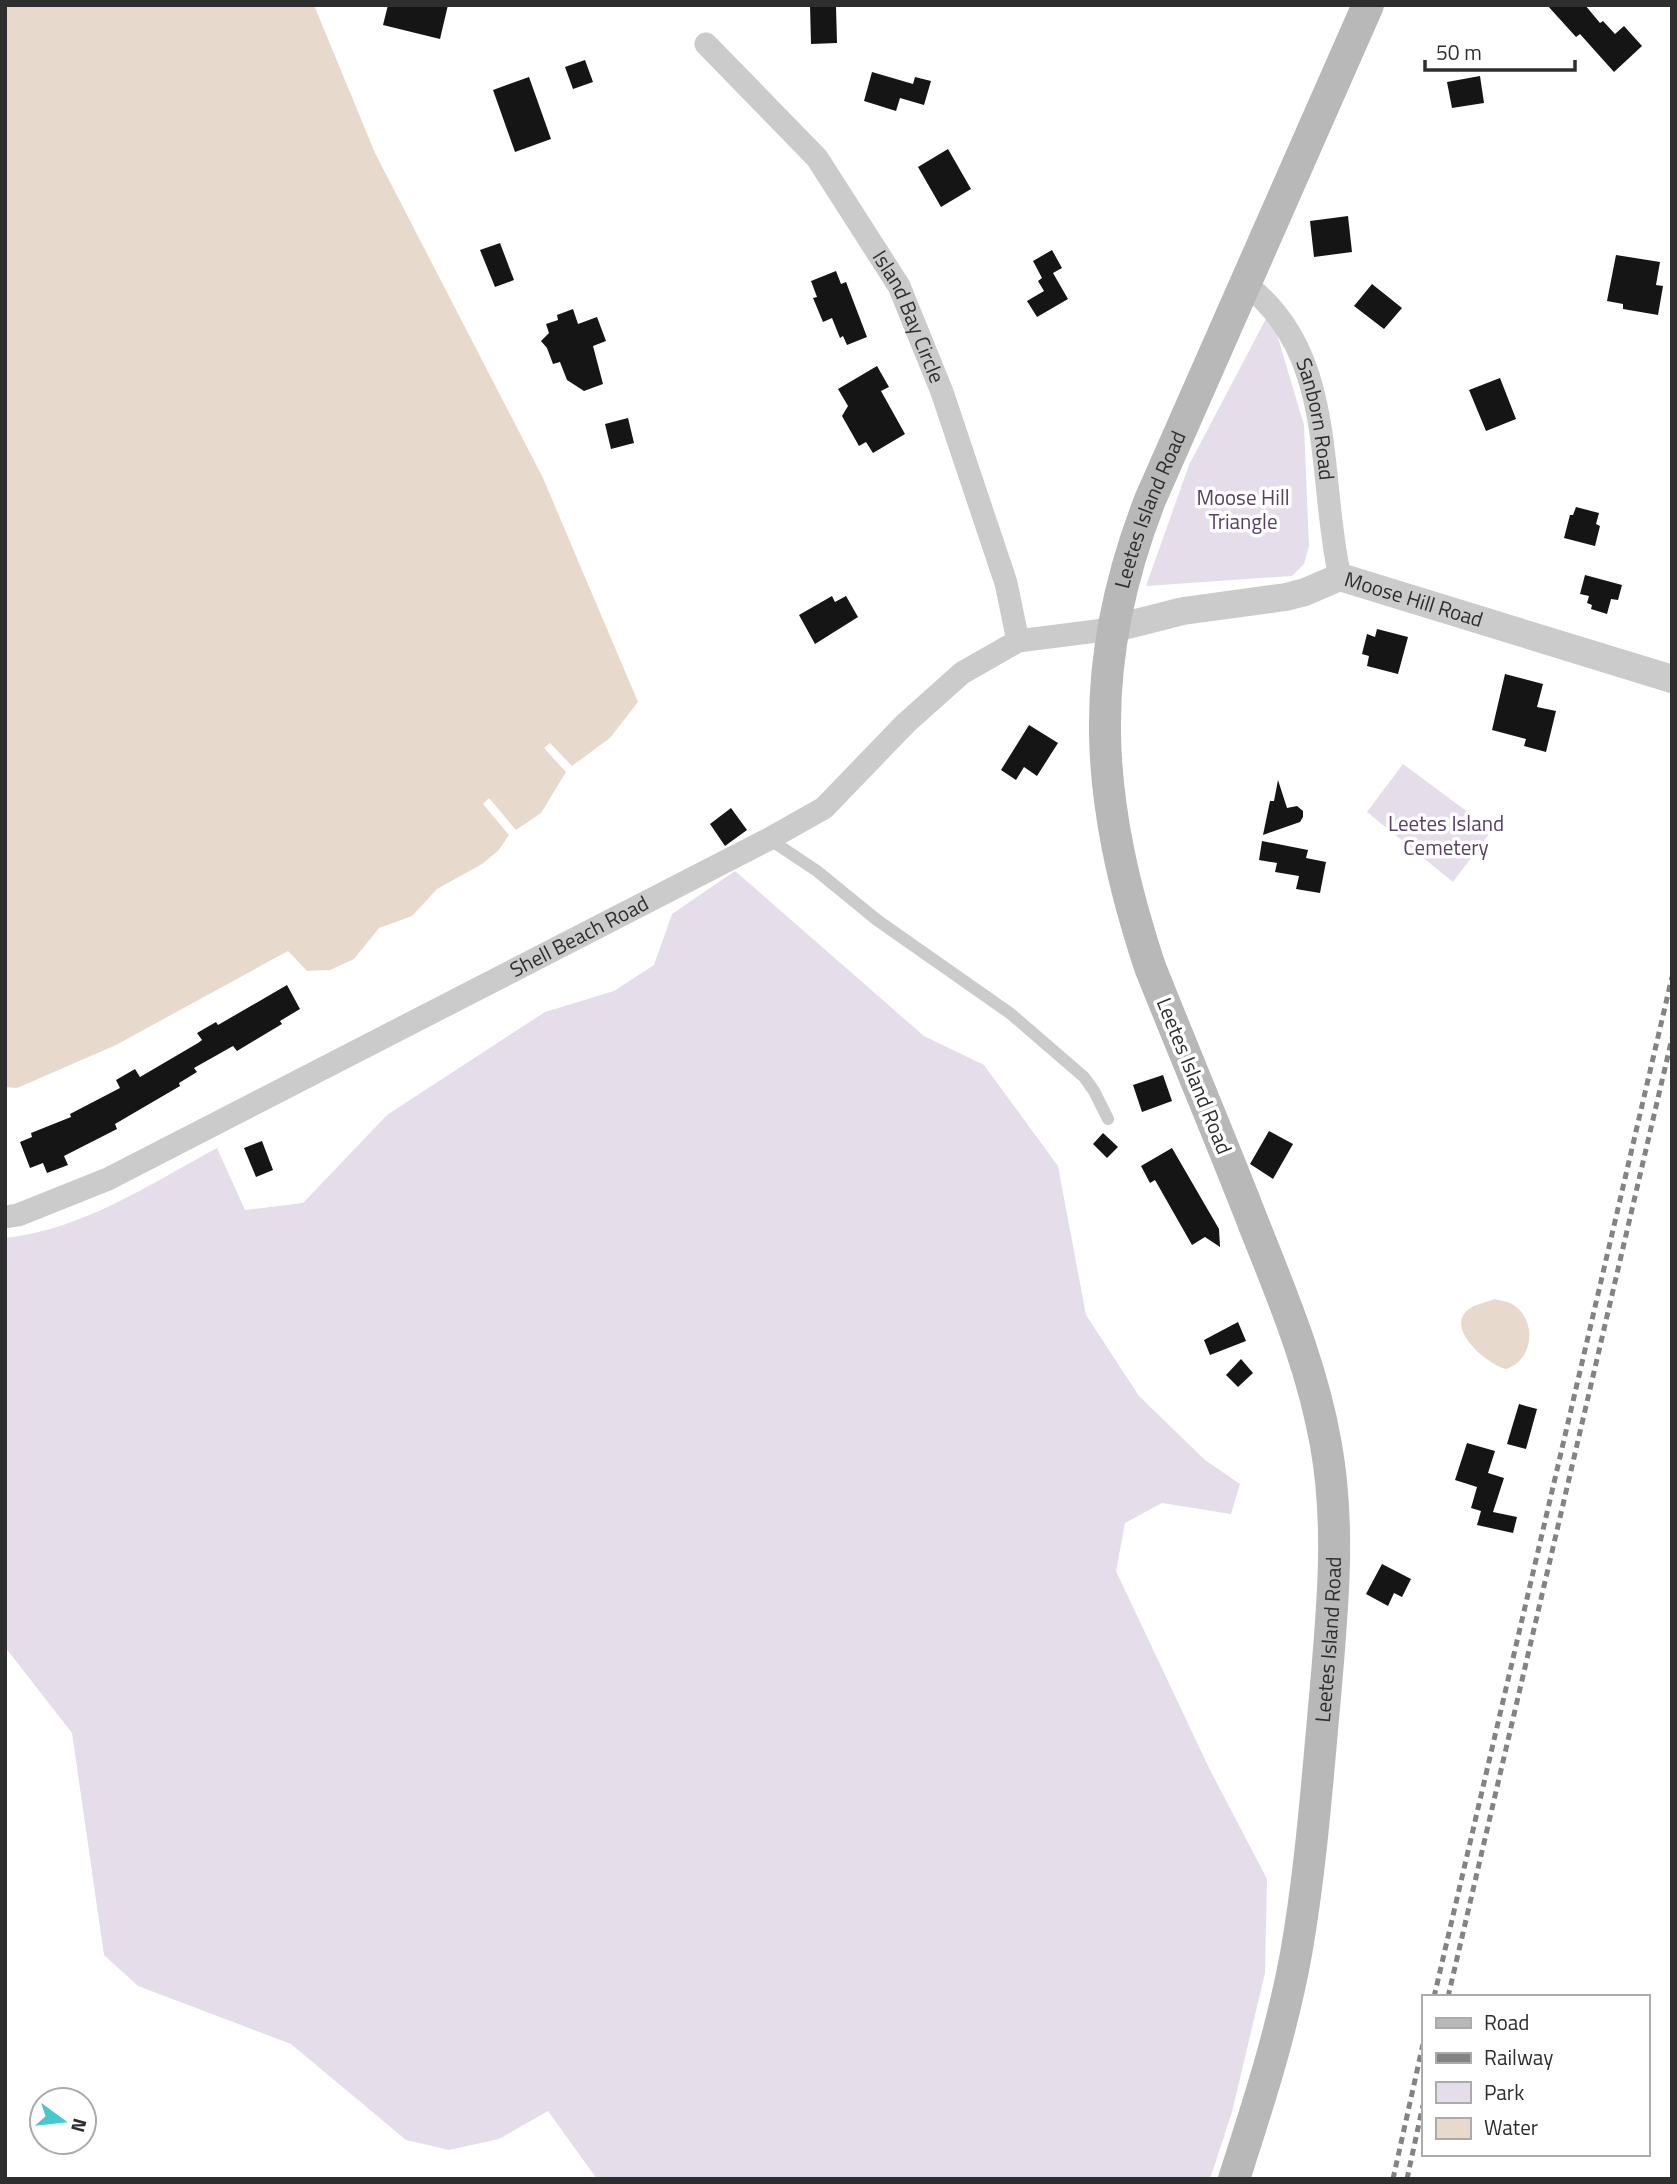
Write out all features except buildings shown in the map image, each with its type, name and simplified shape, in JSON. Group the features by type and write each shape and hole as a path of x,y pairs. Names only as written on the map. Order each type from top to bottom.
{"main road":[{"name":"Leetes Island Road","path":"1234,2179 1283,2015 1304,1905 1329,1646 1335,1547 1334,1510 1326,1446 1316,1397 1295,1326 1150,967 1123,878 1110,810 1105,763 1106,676 1121,585 1136,537 1169,453 1368,5"}],"street":[{"name":"Island Bay Circle","path":"706,44 817,158 899,286 947,405 1006,583 1017,641"},
{"name":"Sanborn Road","path":"1244,283 1261,295 1276,313 1299,350 1312,383 1322,432 1330,522 1340,577"},
{"name":"Moose Hill Road","path":"1112,629 1183,611 1286,597 1306,592 1340,577 1672,679"},
{"name":"Shell Beach Road","path":"11,1216 108,1179 769,839 824,808 906,723 962,673 1017,641 1112,629"}],"lane":[{"path":"769,839 817,872 877,920 1011,1014 1084,1077 1108,1119"}],"green space":[{"name":"Moose Hill Triangle","path":"1270,311 1304,425 1309,546 1304,564 1292,576 1146,586 1189,465"},
{"name":"Leetes Island Cemetery","path":"1403,764 1492,830 1453,882 1367,812"},
{"path":"735,871 924,1036 984,1065 1058,1166 1086,1315 1139,1396 1205,1460 1240,1484 1231,1514 1162,1503 1125,1523 1116,1571 1209,1768 1267,1879 1265,1973 1232,2112 1210,2179 597,2179 548,2111 499,2139 449,2150 406,2140 291,2044 138,1986 104,1955 72,1733 5,1647 5,1238 61,1226 88,1216 217,1148 245,1210 303,1203 387,1115 545,1012 614,991 654,965 672,914"}],"water":[{"path":"5,5 314,5 375,153 543,478 638,702 610,738 572,766 550,743 544,748 566,772 541,813 516,830 489,798 483,804 509,835 498,851 482,864 437,889 412,916 379,928 354,959 330,970 307,971 288,951 116,1045 17,1088 5,1087"},
{"path":"1495,1299 1510,1303 1520,1310 1529,1328 1523,1357 1506,1369 1489,1361 1471,1345 1461,1326 1462,1317 1469,1309"}],"railway":[{"path":"1434,1995 1672,977"},
{"path":"1448,1995 1672,1038"},
{"path":"1393,2179 1422,2048"},
{"path":"1407,2179 1422,2110"}]}
